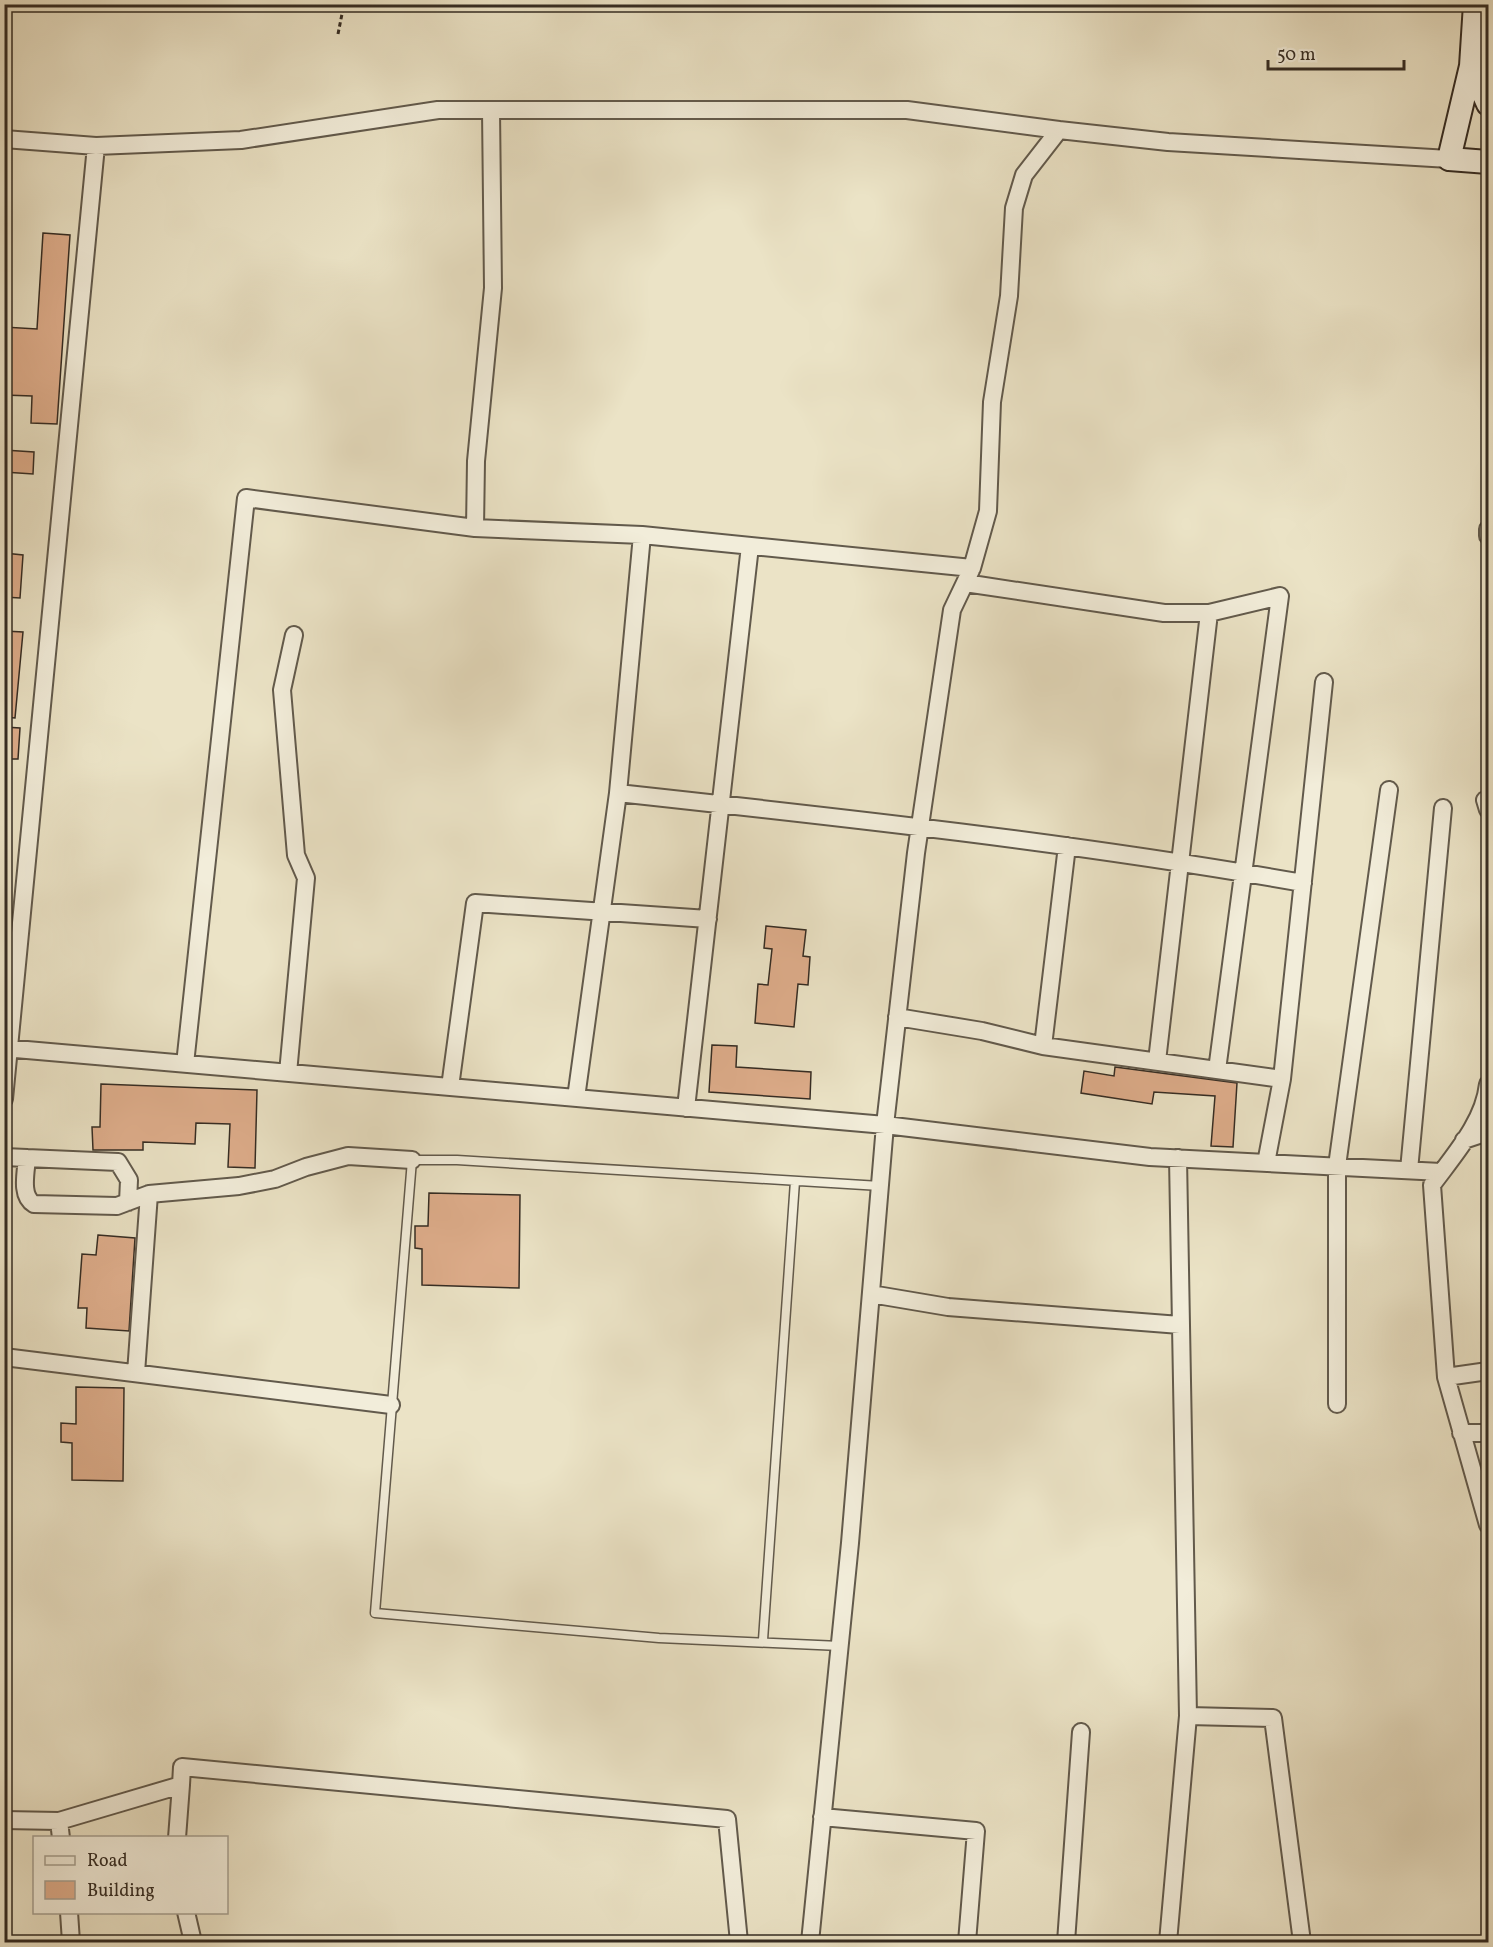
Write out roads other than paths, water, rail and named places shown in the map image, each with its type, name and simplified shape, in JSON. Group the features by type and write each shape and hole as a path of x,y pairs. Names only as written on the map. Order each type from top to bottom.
{"street":[{"path":"1449,159 1471,66 1475,4"},
{"path":"1471,66 1488,104"},
{"path":"4,140 96,146 242,140 438,110 907,110 1168,142 1488,162"},
{"path":"475,528 476,461 493,288 490,110"},
{"path":"810,1942 840,1646 885,1125 920,825 952,610 968,575 988,511 992,402 1009,296 1014,208 1024,175 1059,130"},
{"path":"4,1099 6,1048 96,146"},
{"path":"185,1064 246,498 475,528 642,535 750,546 968,575 1164,613 1209,613 1280,596 1217,1070"},
{"path":"1488,529 1488,536"},
{"path":"576,1098 618,794 642,535"},
{"path":"686,1108 750,546"},
{"path":"1157,1061 1209,613"},
{"path":"288,1073 306,878 296,855 282,690 294,635"},
{"path":"1266,1163 1282,1079 1324,682"},
{"path":"1337,1404 1338,1166 1389,790"},
{"path":"618,794 920,825 1180,861 1303,883"},
{"path":"1409,1170 1443,808"},
{"path":"1043,1046 1067,846"},
{"path":"450,1087 475,903 708,919"},
{"path":"897,1017 982,1031 1043,1046 1282,1079"},
{"path":"6,1048 885,1125 1178,1158 1441,1172"},
{"path":"1488,1084 1486,1101 1464,1140 1431,1185 1446,1377 1488,1525"},
{"path":"1464,1140 1488,1132"},
{"path":"27,1158 26,1193 29,1201 34,1204 100,1207 128,1202 149,1194 239,1186 275,1179 306,1167 348,1156 412,1160"},
{"path":"4,1157 118,1162 129,1180 128,1202"},
{"path":"1168,1942 1188,1716 1178,1158"},
{"path":"136,1373 149,1194"},
{"path":"871,1294 948,1307 1180,1324"},
{"path":"4,1357 391,1405"},
{"path":"1446,1377 1488,1371"},
{"path":"1461,1433 1488,1434"},
{"path":"1188,1716 1273,1718 1302,1942"},
{"path":"1066,1942 1081,1732"},
{"path":"177,1836 182,1767 727,1819 740,1942"},
{"path":"4,1820 60,1829 182,1785"},
{"path":"822,1817 976,1831 967,1942"},
{"path":"69,1914 70,1942"},
{"path":"186,1914 193,1942"}],"lane":[{"path":"840,1646 763,1640 659,1638 375,1613 412,1160 457,1160 880,1186"},
{"path":"763,1640 795,1181"}]}
